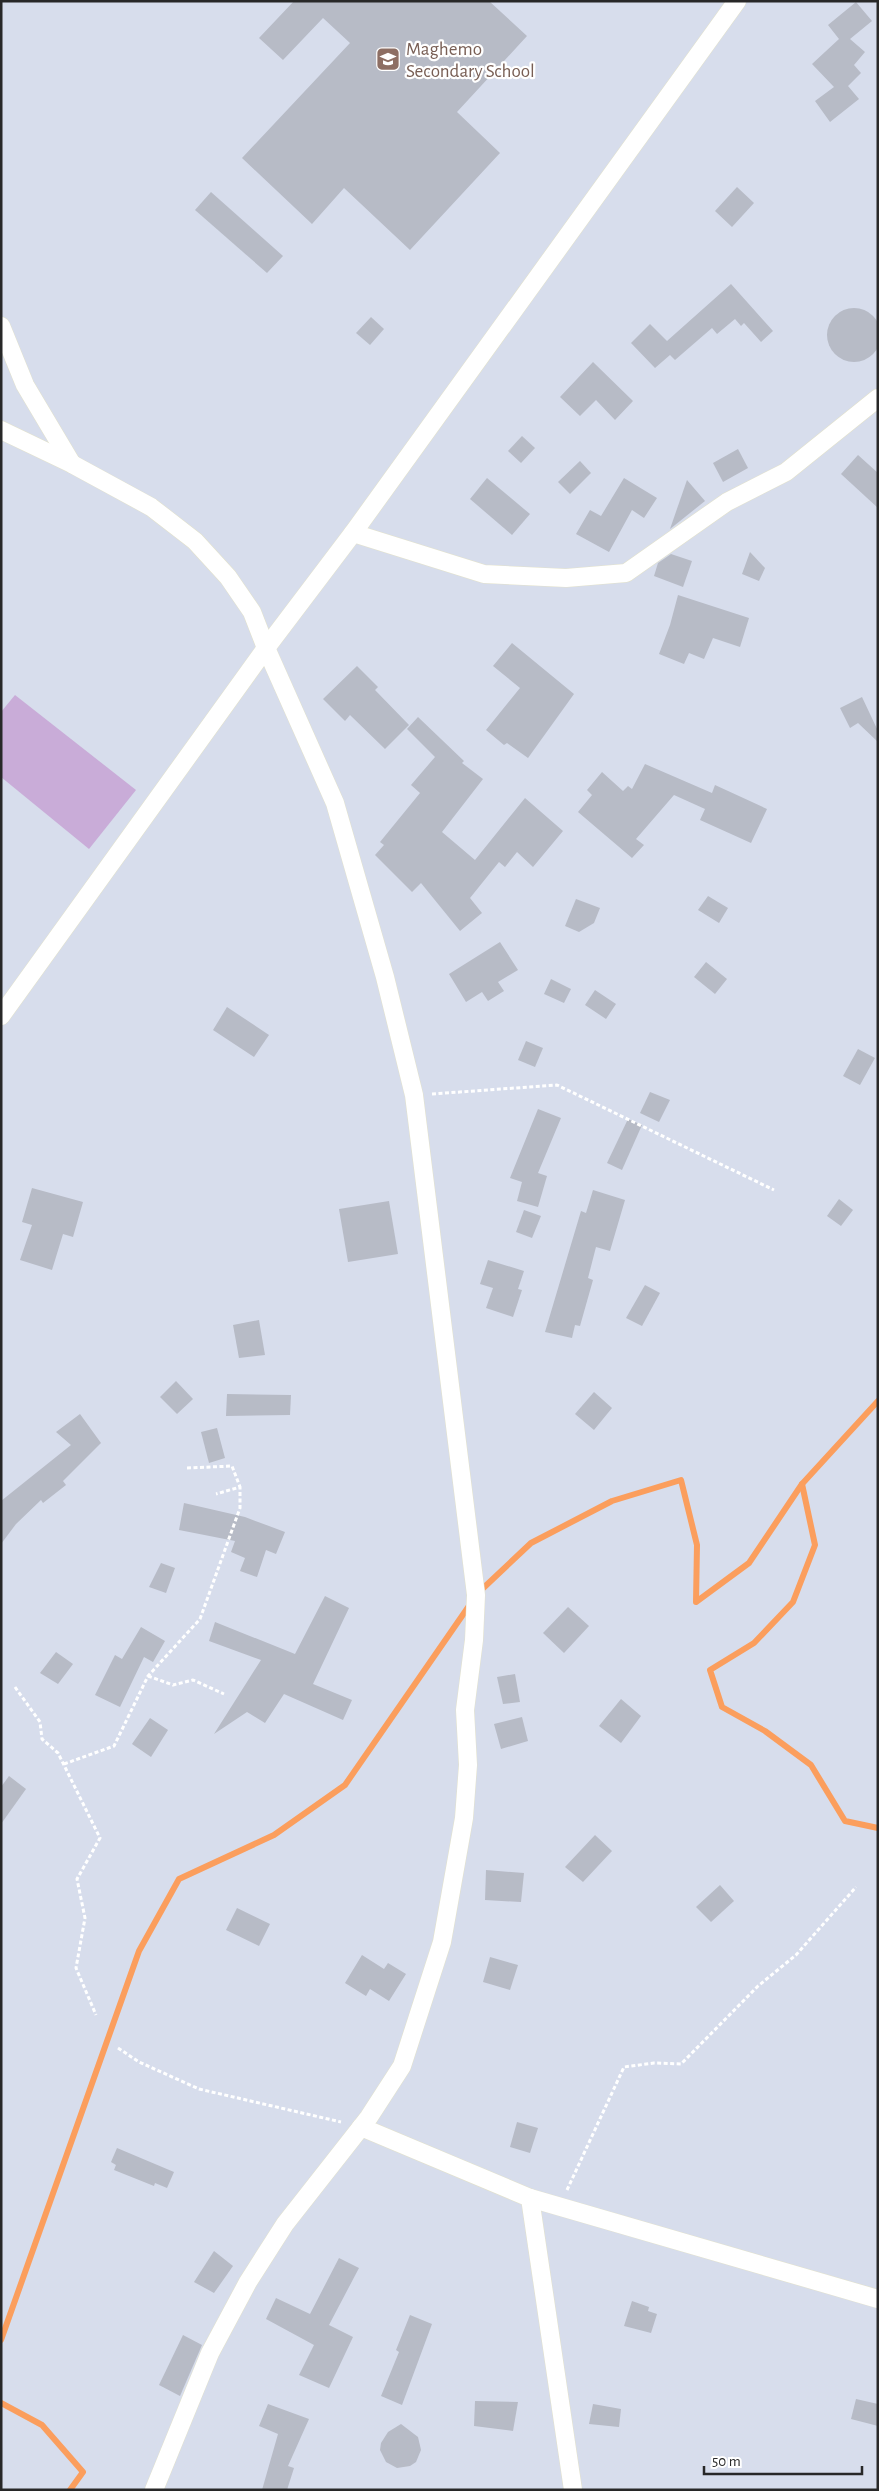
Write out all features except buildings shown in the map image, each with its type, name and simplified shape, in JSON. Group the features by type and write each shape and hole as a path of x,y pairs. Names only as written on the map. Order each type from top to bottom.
{"street":[{"path":"1,1016 266,648 353,534 737,1"},
{"path":"1,326 25,385 72,464"},
{"path":"353,534 484,574 566,578 626,573 727,502 786,472 878,398"},
{"path":"1,430 72,464 151,507 195,541 228,577 252,612 266,648 335,803 385,977 414,1095 476,1595 474,1640 465,1710 468,1765 464,1818 442,1942 402,2066 361,2127 285,2224 248,2282 210,2353 154,2490"},
{"path":"361,2127 530,2198 878,2299"},
{"path":"530,2198 573,2490"}],"path":[{"path":"414,1095 556,1084 774,1190"},
{"path":"64,1764 114,1746 148,1676 200,1620 240,1508 240,1487 232,1466 187,1468"},
{"path":"216,1494 240,1487"},
{"path":"148,1676 173,1685 193,1680 224,1694"},
{"path":"15,1687 40,1722 42,1738 58,1752 100,1838 77,1878 85,1918 76,1968 96,2015"},
{"path":"559,2207 624,2067 654,2063 681,2064 758,1986 796,1955 856,1887"},
{"path":"118,2048 139,2062 199,2089 302,2111 361,2127"}],"shaded area":[{"path":"15,695 136,790 89,849 1,777 1,712"}],"waterway":[{"path":"478,1593 531,1543 612,1501 681,1480 697,1545 696,1602 749,1563 802,1484 878,1401"},
{"path":"802,1484 815,1545 793,1602 754,1643 710,1670 722,1707 765,1731 811,1765 845,1821 878,1828"},
{"path":"1,2340 139,1951 179,1879 274,1835 345,1785 471,1603"},
{"path":"1,2403 42,2425 83,2472 70,2490"}],"place":[{"name":"Maghemo Secondary School","path":"388,59"}]}
